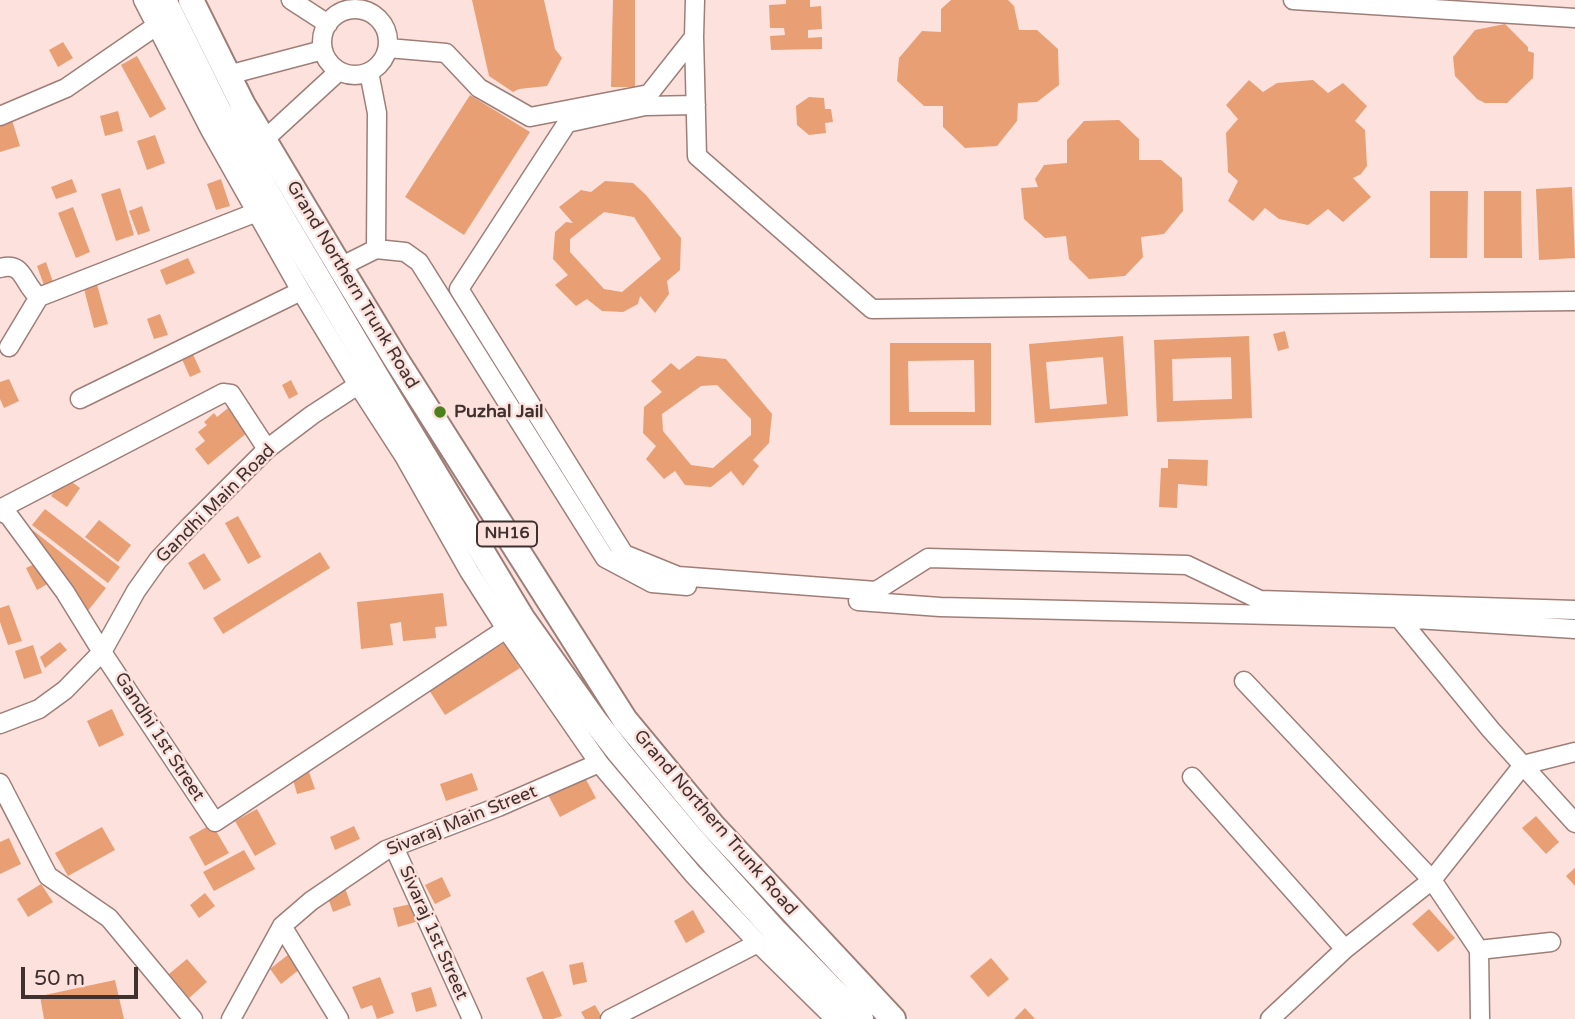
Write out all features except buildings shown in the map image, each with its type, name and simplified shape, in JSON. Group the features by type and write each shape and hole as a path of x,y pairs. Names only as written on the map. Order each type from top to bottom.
{"highway":[{"name":"Grand Northern Trunk Road","path":"164,0 219,111 366,380 523,618 595,722 692,839 776,932 861,1019"},
{"name":"Grand Northern Trunk Road","path":"191,0 264,141 397,361 625,720 712,825 893,1019"}],"street":[{"path":"143,0 209,128 301,291 366,380 404,456 506,629 599,763 693,874 835,1019"},
{"path":"291,0 328,24"},
{"path":"695,0 697,156 872,309 1575,301"},
{"path":"1293,0 1575,18"},
{"path":"347,5 369,13 378,19 388,37 384,58 378,66 359,75 339,71 332,66 323,50 322,41 328,24 347,5"},
{"path":"0,116 66,88 156,26"},
{"path":"388,48 446,52 479,88 530,117 649,94 694,37"},
{"path":"228,75 323,50"},
{"path":"264,141 339,71"},
{"path":"369,72 377,113 376,249"},
{"path":"696,105 645,106 567,123 458,289 624,554 678,576 876,591 928,558 1187,565 1260,600 1575,610"},
{"path":"9,346 39,297 257,212"},
{"path":"340,267 376,249 405,252 419,262 605,558 652,583 940,607 1399,618 1575,629"},
{"path":"0,268 11,265 17,268 29,288 39,297"},
{"path":"80,399 301,291"},
{"name":"Gandhi Main Road","path":"0,724 38,709 65,690 102,652 136,591 158,560 267,449 312,415 397,361"},
{"path":"0,510 223,393 231,394 267,449"},
{"name":"Gandhi 1st Street","path":"0,510 9,516 65,592 215,822 506,629"},
{"path":"1399,618 1491,730 1575,823"},
{"path":"1244,681 1432,880 1479,950 1480,1019"},
{"path":"1270,1019 1345,948 1432,880 1523,765 1575,752"},
{"name":"Sivaraj Main Street","path":"231,1019 282,926 311,901 386,850 498,807 599,763"},
{"path":"1192,777 1345,948"},
{"path":"0,783 48,876 109,918 193,1019"},
{"name":"Sivaraj 1st Street","path":"394,847 472,1019"},
{"path":"282,926 339,1019"},
{"path":"1479,950 1551,942"},
{"path":"610,1019 758,943"}],"place":[{"name":"Puzhal Jail","path":"440,412"}]}
